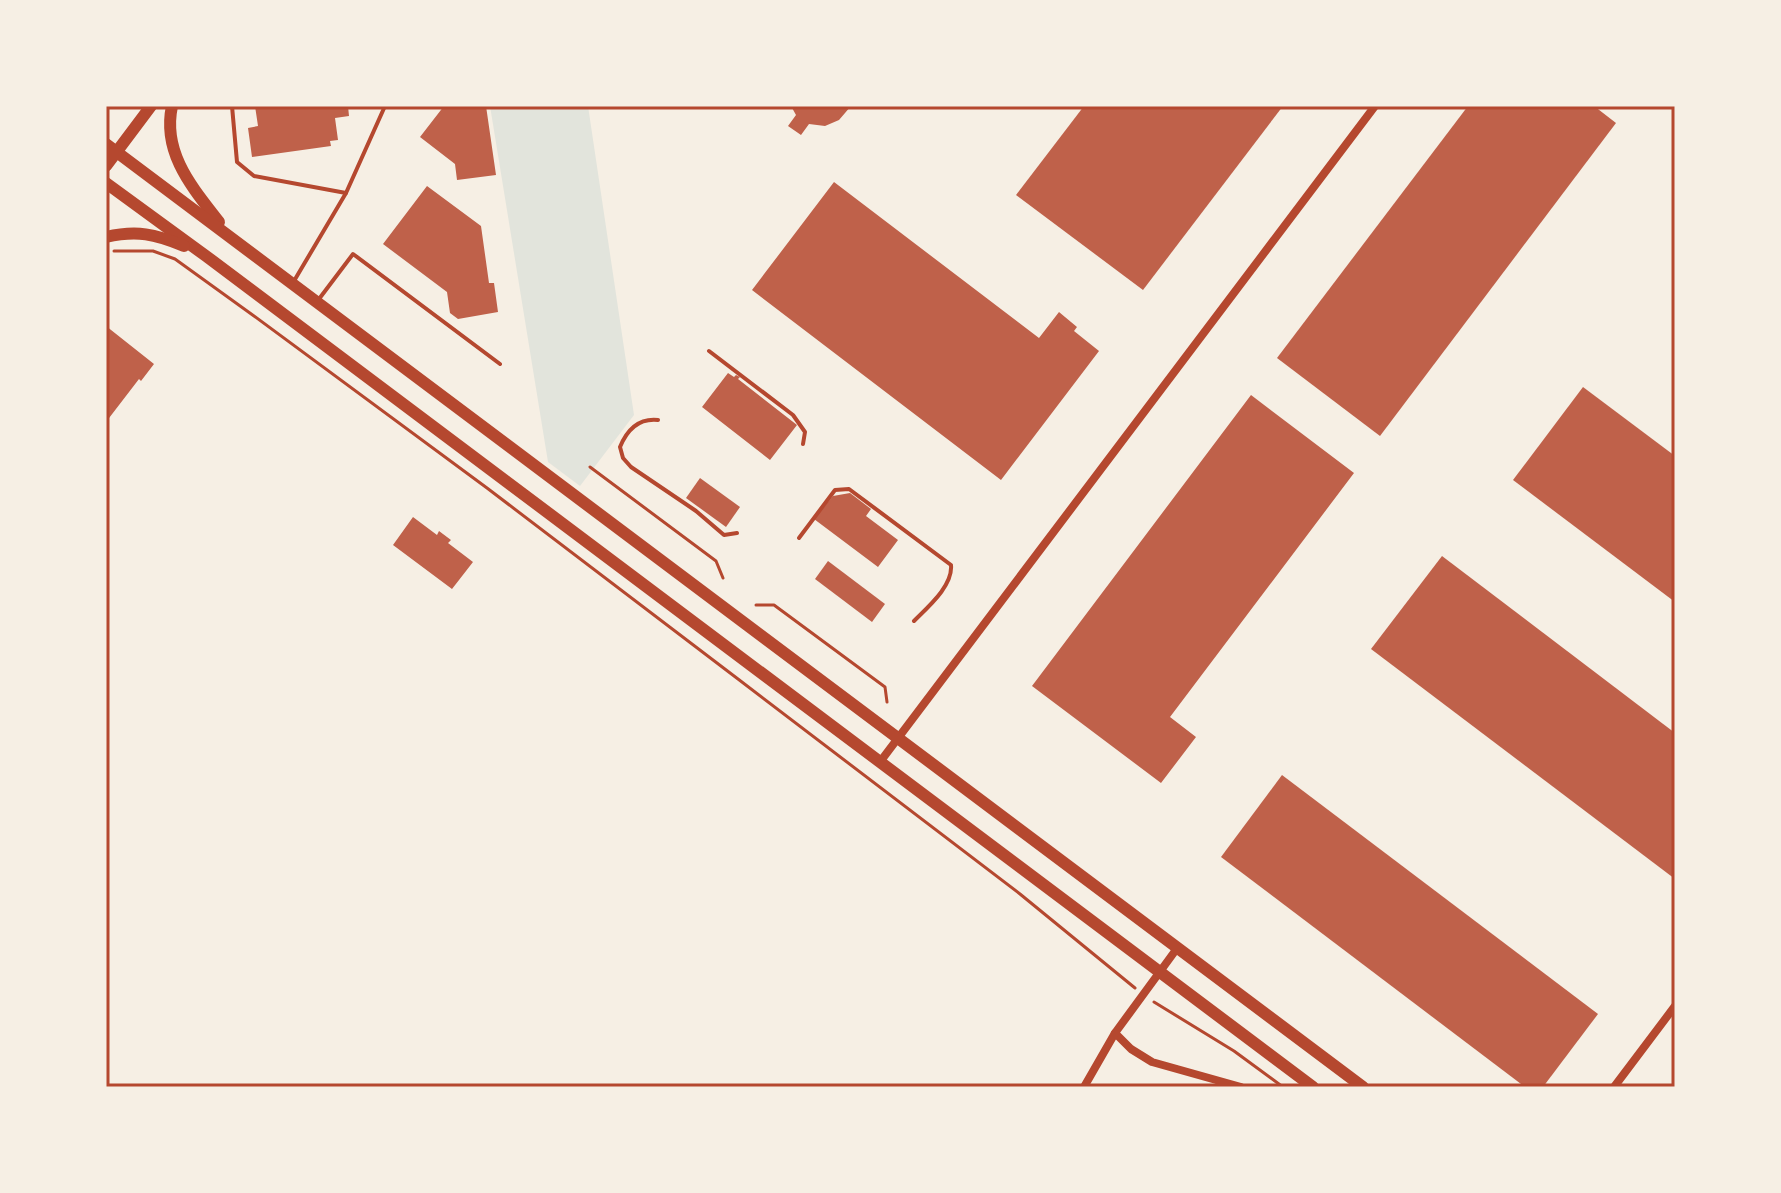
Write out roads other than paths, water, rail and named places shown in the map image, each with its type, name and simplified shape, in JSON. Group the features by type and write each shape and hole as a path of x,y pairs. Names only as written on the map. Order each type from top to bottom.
{"main road":[{"path":"106,166 112,148 151,106"},
{"path":"172,106 171,141 180,168 228,234"},
{"path":"112,148 1363,1087"},
{"path":"106,183 1313,1087"},
{"path":"106,237 138,232 162,237 206,256"}],"street":[{"path":"880,762 1375,106"},
{"path":"1084,1087 1115,1033 1178,947"},
{"path":"1614,1087 1675,1006"},
{"path":"1115,1033 1131,1049 1152,1062 1241,1087"}],"lane":[{"path":"232,106 237,162 254,176 346,193"},
{"path":"293,283 346,193 385,106"},
{"path":"317,301 353,254 500,364"},
{"path":"709,351 793,415 805,432 803,444"},
{"path":"658,420 648,419 631,429 620,447 623,458 631,467 696,511 717,531 729,536 737,533"},
{"path":"799,538 835,490 849,489 951,565 944,587 914,621"}]}
